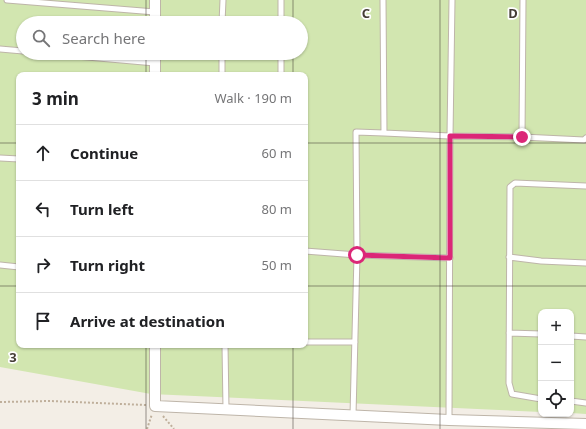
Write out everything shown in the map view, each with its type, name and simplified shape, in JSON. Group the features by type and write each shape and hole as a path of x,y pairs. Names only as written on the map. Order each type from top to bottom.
{"street":[{"path":"155,0 155,16"},
{"path":"155,60 155,72"},
{"path":"155,348 155,406 448,420 586,424"}],"lane":[{"path":"7,0 139,16"},
{"path":"222,16 223,0"},
{"path":"281,0 281,16"},
{"path":"382,0 384,133"},
{"path":"448,420 452,0"},
{"path":"522,137 523,0"},
{"path":"0,49 16,50"},
{"path":"222,60 222,72"},
{"path":"281,60 282,72"},
{"path":"353,415 357,255 356,132 584,140 586,138"},
{"path":"0,158 16,159"},
{"path":"538,398 512,394 509,383 510,187 515,183 586,186"},
{"path":"308,251 357,255 450,258"},
{"path":"509,257 541,261 586,263"},
{"path":"0,266 16,267"},
{"path":"509,333 538,334"},
{"path":"574,336 586,337"},
{"path":"308,342 355,342"},
{"path":"225,348 226,409"},
{"path":"574,402 586,403"}],"path":[{"path":"0,402 50,401 155,406 147,429"}],"green space":[{"path":"0,0 586,0 586,414 574,413 574,309 538,309 538,412 151,394 0,367"}],"route":[{"path":"357,255 450,258 450,136 522,137"}]}
